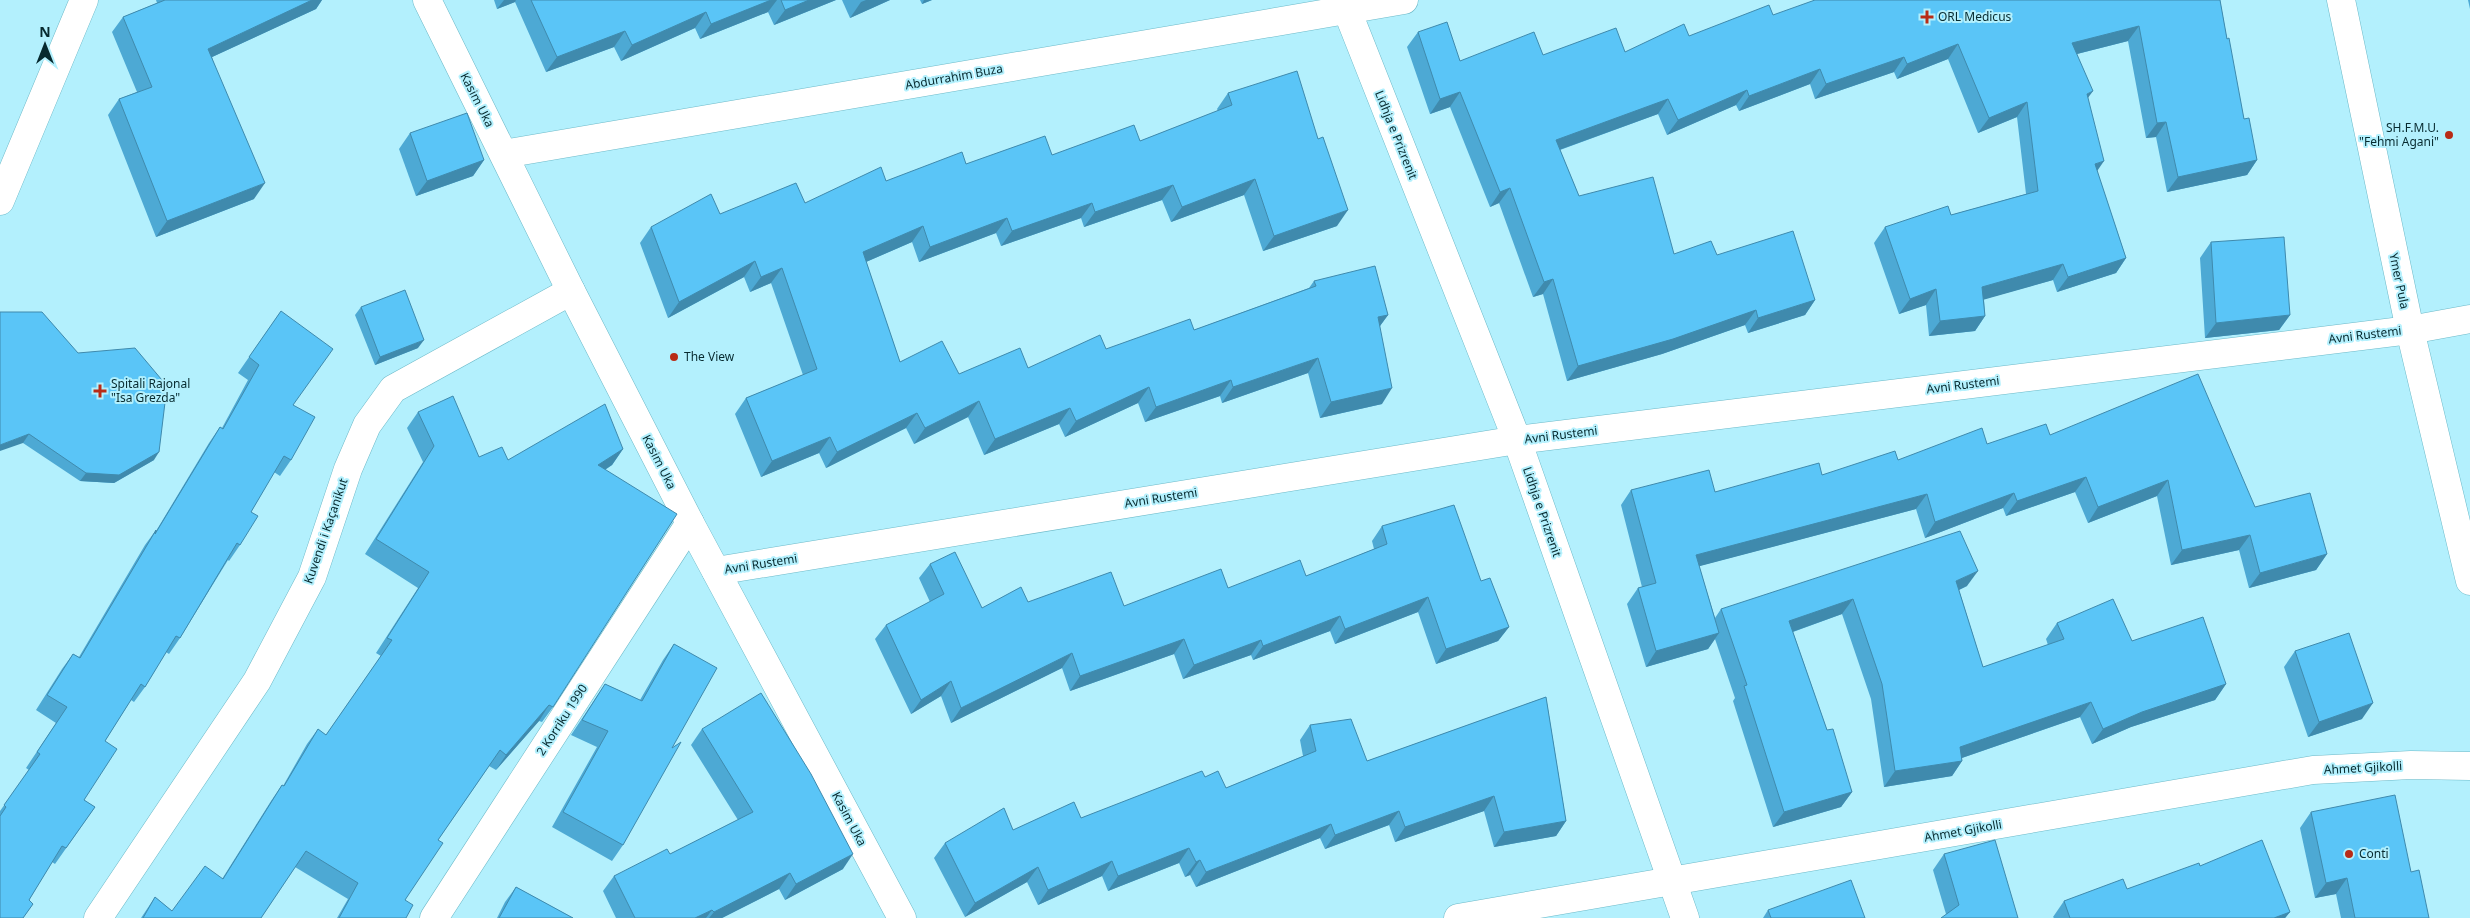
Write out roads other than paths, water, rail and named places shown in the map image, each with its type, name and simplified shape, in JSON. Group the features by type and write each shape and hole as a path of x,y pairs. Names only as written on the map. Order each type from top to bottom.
{"street":[{"path":"0,201 84,0"},
{"name":"Kasim Uka","path":"427,0 571,291 690,522 902,918"},
{"name":"Abdurrahim Buza","path":"504,154 1345,5 1404,0"},
{"name":"Ymer Pula","path":"2340,0 2410,330 2468,567"},
{"name":"Lidhja e Prizrenit","path":"1345,5 1517,440 1685,918"},
{"name":"Kuvendi i Kaçanikut","path":"98,918 257,681 312,577 348,469 367,425 393,389 571,291"},
{"name":"Avni Rustemi","path":"716,571 1517,440 2410,330 2470,319"},
{"name":"2 Korriku 1990","path":"434,918 690,522"},
{"name":"Ahmet Gjikolli","path":"1458,918 2313,770 2411,765 2470,766"}],"place":[{"name":"ORL Medicus","path":"1927,17"},
{"name":"SH.F.M.U. \"Fehmi Agani\"","path":"2449,135"},
{"name":"The View","path":"674,357"},
{"name":"Spitali Rajonal \"Isa Grezda\"","path":"100,391"},
{"name":"Conti","path":"2349,854"}]}
